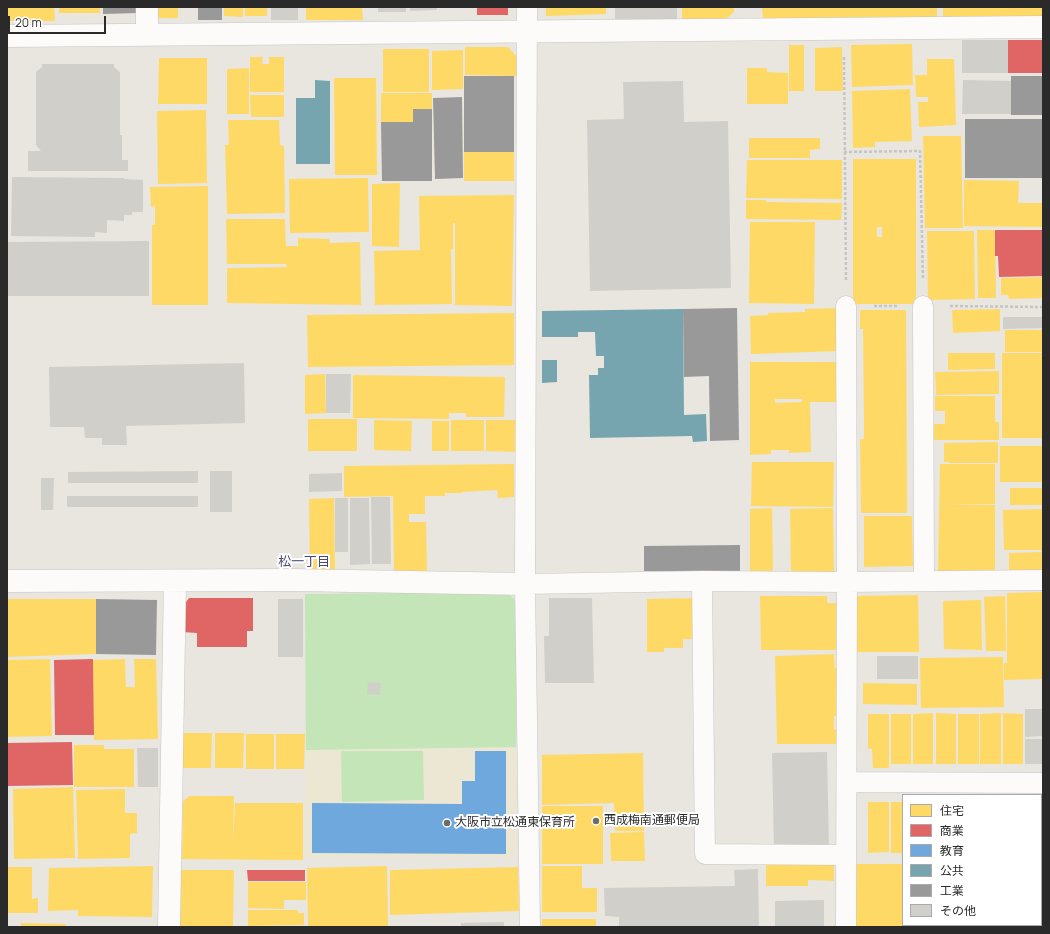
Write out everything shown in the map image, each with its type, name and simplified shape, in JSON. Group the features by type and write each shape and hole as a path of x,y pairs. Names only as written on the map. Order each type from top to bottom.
{"street":[{"path":"147,7 147,34"},
{"path":"7,36 1043,27"},
{"path":"7,581 293,580 525,584"},
{"path":"168,927 175,581"}],"lane":[{"path":"527,7 525,584 530,927"},
{"path":"846,306 846,927"},
{"path":"923,306 924,580"},
{"path":"525,584 702,581 847,582 924,580 1043,580"},
{"path":"702,581 705,854 846,855"},
{"path":"847,782 1043,783"}],"path":[{"path":"843,28 846,306 1043,307"},
{"path":"844,152 920,151 923,306"}],"shaded area":[{"path":"516,747 516,857 305,858 306,750"}],"green space":[{"path":"507,592 517,602 516,747 306,750 305,594"},
{"path":"341,751 423,751 424,800 342,802"}],"building: 住宅":[{"path":"7,7 54,7 55,21 7,21"},
{"path":"59,7 100,7 100,13 59,13"},
{"path":"158,7 178,7 178,18 158,18"},
{"path":"224,7 243,7 243,17 224,16"},
{"path":"245,7 267,7 267,16 245,16"},
{"path":"306,7 362,7 363,20 306,20"},
{"path":"546,7 606,7 606,14 546,16"},
{"path":"682,7 734,7 734,12 726,19 682,19"},
{"path":"762,7 937,7 937,19 763,19"},
{"path":"943,7 1043,7 1043,18 943,18"},
{"path":"912,44 913,85 852,87 851,45"},
{"path":"789,45 804,45 804,91 789,91"},
{"path":"465,47 508,47 517,57 517,76 465,75"},
{"path":"842,47 843,91 815,91 815,48"},
{"path":"383,49 429,49 429,92 383,92"},
{"path":"463,50 463,89 432,90 432,51"},
{"path":"250,57 263,57 262,64 269,64 269,57 284,57 284,92 250,92"},
{"path":"159,58 207,58 207,104 158,104"},
{"path":"927,59 954,59 956,125 919,127 918,102 928,102 928,97 916,97 915,75 927,75"},
{"path":"249,68 249,114 227,114 227,69"},
{"path":"747,68 767,68 767,72 788,73 788,104 747,104"},
{"path":"334,78 376,78 377,175 335,175"},
{"path":"910,89 912,141 875,142 875,147 853,148 852,91"},
{"path":"381,93 432,93 432,109 413,109 413,122 381,122"},
{"path":"250,95 284,95 284,117 251,117"},
{"path":"206,110 207,183 158,184 157,111"},
{"path":"228,120 279,120 280,145 284,146 285,213 227,214 225,145 229,145"},
{"path":"923,136 961,136 963,228 925,228"},
{"path":"749,138 820,138 820,149 810,150 810,158 749,158"},
{"path":"464,152 514,152 514,181 464,181"},
{"path":"853,159 916,159 916,304 853,304","holes":["877,227 882,227 882,237 877,237"]},
{"path":"747,160 842,160 842,199 746,198"},
{"path":"368,178 369,232 290,233 289,179"},
{"path":"964,180 1019,181 1018,203 1042,203 1042,227 964,226"},
{"path":"400,183 399,247 372,246 372,184"},
{"path":"208,186 208,305 152,305 152,225 155,225 155,206 151,207 150,187"},
{"path":"514,195 512,306 455,305 455,223 453,223 453,249 451,249 452,304 375,305 374,251 420,250 419,196"},
{"path":"746,200 766,200 766,202 842,203 841,220 746,219"},
{"path":"226,219 285,219 286,246 298,246 298,238 329,239 330,243 360,242 361,305 227,303 227,268 287,267 286,264 227,264"},
{"path":"750,222 815,222 814,304 749,303"},
{"path":"977,230 995,230 996,298 978,298"},
{"path":"927,231 974,231 975,299 928,300"},
{"path":"1043,277 1043,298 1009,299 1008,295 1001,295 1001,278"},
{"path":"839,308 839,351 751,354 750,316 768,315 768,313 805,312 805,309"},
{"path":"1000,309 1000,331 953,333 952,310"},
{"path":"860,310 906,310 907,513 861,513 860,439 864,439 864,421 863,329 860,329"},
{"path":"514,313 514,365 308,367 307,315"},
{"path":"1005,330 1043,330 1043,352 1005,352"},
{"path":"948,353 995,353 995,369 948,370"},
{"path":"1002,353 1043,353 1043,438 1002,438"},
{"path":"750,362 837,362 839,402 810,402 811,452 789,453 789,450 771,450 771,454 750,455","holes":["775,399 802,399 802,402 775,403"]},
{"path":"999,371 999,394 936,395 935,372"},
{"path":"325,374 326,413 305,414 305,375"},
{"path":"353,375 505,377 504,417 466,417 466,413 449,413 449,419 353,418"},
{"path":"935,396 995,396 995,422 999,422 999,440 934,440 934,424 945,424 945,411 935,411"},
{"path":"308,419 357,419 357,451 308,451"},
{"path":"374,420 412,421 411,451 374,450"},
{"path":"451,420 484,420 484,451 451,451"},
{"path":"486,420 518,420 517,452 486,451"},
{"path":"432,421 449,421 449,451 432,451"},
{"path":"998,442 998,463 944,462 944,443"},
{"path":"1000,446 1043,446 1043,482 1000,482"},
{"path":"752,462 834,462 833,507 751,506"},
{"path":"514,464 514,497 498,498 497,490 445,493 445,496 425,496 425,514 409,514 409,522 426,522 427,571 394,572 393,496 344,497 344,466"},
{"path":"940,464 995,464 995,504 941,505 995,505 995,573 938,573"},
{"path":"1010,488 1043,488 1043,505 1010,505"},
{"path":"334,498 335,572 310,573 309,499"},
{"path":"772,508 773,571 750,571 750,509"},
{"path":"833,508 834,573 791,574 790,509"},
{"path":"1043,509 1043,550 1004,550 1003,510"},
{"path":"864,516 912,516 913,566 864,567"},
{"path":"1043,552 1043,573 1009,573 1009,553"},
{"path":"1043,592 1043,679 1004,680 1004,663 1007,663 1007,593"},
{"path":"918,595 919,652 851,652 851,596"},
{"path":"760,596 827,596 827,603 836,603 836,650 761,650"},
{"path":"1005,596 1006,651 986,651 984,597"},
{"path":"700,598 695,639 683,639 683,648 664,648 664,652 647,652 647,599"},
{"path":"7,599 96,599 96,654 7,657"},
{"path":"981,600 982,650 944,649 943,601"},
{"path":"834,654 835,668 837,668 836,716 834,716 836,744 777,744 775,656"},
{"path":"1003,657 1004,707 921,708 920,658"},
{"path":"50,659 52,736 7,737 7,660"},
{"path":"125,659 126,687 135,687 134,659 156,659 158,739 94,740 93,660"},
{"path":"863,683 917,684 917,705 863,704"},
{"path":"933,713 933,764 913,764 913,714"},
{"path":"936,713 956,714 956,764 936,764"},
{"path":"1001,713 1001,764 980,764 980,714"},
{"path":"1003,713 1023,714 1023,764 1003,764"},
{"path":"868,714 889,714 889,768 873,768 872,749 868,749"},
{"path":"891,714 911,714 911,764 891,764"},
{"path":"958,714 979,714 979,764 958,764"},
{"path":"181,733 212,733 211,768 183,768 180,763"},
{"path":"215,733 244,733 243,768 215,768"},
{"path":"246,734 274,734 274,769 246,769"},
{"path":"276,734 305,734 304,769 276,769"},
{"path":"74,745 104,745 104,749 134,749 134,787 74,787"},
{"path":"643,753 644,831 615,831 614,803 542,805 542,755"},
{"path":"73,787 75,858 14,859 13,789"},
{"path":"125,789 125,813 137,813 137,833 130,834 130,858 78,859 76,790"},
{"path":"189,796 234,796 233,843 235,803 303,803 303,860 182,859 183,801"},
{"path":"868,802 889,802 889,852 868,853"},
{"path":"891,802 902,802 902,853 891,853"},
{"path":"542,806 603,806 603,864 542,864"},
{"path":"644,832 645,861 611,861 610,833"},
{"path":"1042,863 1043,863 1042,907"},
{"path":"766,864 834,864 834,881 808,880 808,886 766,886"},
{"path":"852,864 902,864 902,926 943,926 943,927 853,927"},
{"path":"153,866 152,917 78,916 78,910 48,911 49,868"},
{"path":"387,866 388,927 308,927 307,868"},
{"path":"542,866 582,866 582,888 597,888 597,912 542,912"},
{"path":"7,867 32,867 32,899 38,898 38,913 7,913"},
{"path":"518,867 519,911 390,915 390,870"},
{"path":"177,870 234,870 233,927 177,927"},
{"path":"248,882 306,882 306,900 284,900 284,909 248,908"},
{"path":"1043,908 1043,927 944,927 1042,926"},
{"path":"248,910 298,910 298,913 304,913 304,925 248,926"},
{"path":"542,919 596,919 596,927 542,927"},
{"path":"21,923 66,924 66,927 21,927"}],"building: 商業":[{"path":"477,7 508,7 508,15 477,15"},
{"path":"1008,40 1043,40 1043,73 1008,73"},
{"path":"995,230 1043,230 1043,276 999,277 998,256 995,256"},
{"path":"189,598 253,598 253,631 247,631 247,647 197,647 197,633 182,632 183,606"},
{"path":"93,659 94,735 55,735 54,660"},
{"path":"72,742 73,785 7,786 7,743"},
{"path":"247,870 305,870 305,881 248,881"}],"building: 教育":[{"path":"475,751 506,751 506,854 312,853 312,803 462,804 462,781 475,781"}],"building: 公共":[{"path":"315,80 330,81 330,164 296,164 296,98 315,98"},
{"path":"683,309 684,415 706,414 707,441 693,442 692,436 590,438 589,375 598,375 598,368 604,368 604,356 596,356 595,332 578,332 578,337 542,337 542,311"},
{"path":"542,360 557,360 557,382 542,383"}],"building: 工業":[{"path":"103,7 138,7 138,13 103,14"},
{"path":"198,7 222,7 222,20 198,20"},
{"path":"464,76 514,76 514,152 464,152"},
{"path":"1011,76 1043,76 1043,115 1011,115"},
{"path":"462,97 463,178 435,179 433,98"},
{"path":"413,109 432,109 432,181 382,181 381,122 413,122"},
{"path":"965,119 1043,119 1043,178 965,178"},
{"path":"737,308 739,440 710,441 709,376 684,377 683,309"},
{"path":"740,545 740,571 644,571 644,546"},
{"path":"96,599 157,600 156,655 96,654"}],"building: その他":[{"path":"271,7 298,7 298,20 271,20"},
{"path":"378,7 406,7 406,12 378,12"},
{"path":"410,7 437,7 437,10 410,11"},
{"path":"615,7 677,7 677,19 615,19"},
{"path":"962,40 1008,40 1008,73 962,73"},
{"path":"42,64 114,64 114,67 120,72 120,135 122,135 122,160 128,160 128,171 28,171 28,151 41,151 36,145 36,72 42,67"},
{"path":"963,80 1011,81 1011,114 962,114"},
{"path":"683,81 684,122 728,121 731,288 590,291 587,120 624,119 623,82"},
{"path":"12,177 124,178 143,180 143,212 132,212 132,215 124,215 124,221 107,220 107,233 95,232 95,237 11,236"},
{"path":"149,241 149,296 7,296 7,242"},
{"path":"1003,317 1043,317 1043,328 1003,329"},
{"path":"244,363 245,423 126,426 127,445 102,445 102,438 85,438 84,427 50,427 49,367"},
{"path":"326,374 351,374 350,413 326,413"},
{"path":"198,471 198,483 68,483 68,472"},
{"path":"210,471 232,471 232,512 210,512"},
{"path":"342,473 342,491 309,492 309,474"},
{"path":"41,478 54,478 53,510 41,510"},
{"path":"67,496 198,496 198,507 67,507"},
{"path":"371,497 390,497 391,564 372,564"},
{"path":"335,498 348,498 348,552 335,552"},
{"path":"350,498 369,498 370,564 350,565"},
{"path":"549,598 592,598 594,683 545,683 544,636 549,636"},
{"path":"278,599 303,599 303,657 278,657"},
{"path":"877,656 918,656 918,679 877,679"},
{"path":"368,682 381,683 380,695 367,694"},
{"path":"1025,709 1043,709 1043,736 1025,737"},
{"path":"1025,739 1043,739 1043,764 1025,764"},
{"path":"137,748 158,748 158,787 138,787"},
{"path":"827,752 829,849 774,850 772,753"},
{"path":"1042,797 1043,797 1042,853"},
{"path":"758,869 759,927 619,927 619,917 605,916 604,888 735,886 734,870"},
{"path":"824,900 824,927 775,927 775,901"},
{"path":"504,922 504,927 461,927 461,923"}],"place":[{"name":"西成梅南通郵便局","path":"596,821"},
{"name":"大阪市立松通東保育所","path":"447,823"}],"district":[{"name":"松一丁目","path":"304,562"}]}
